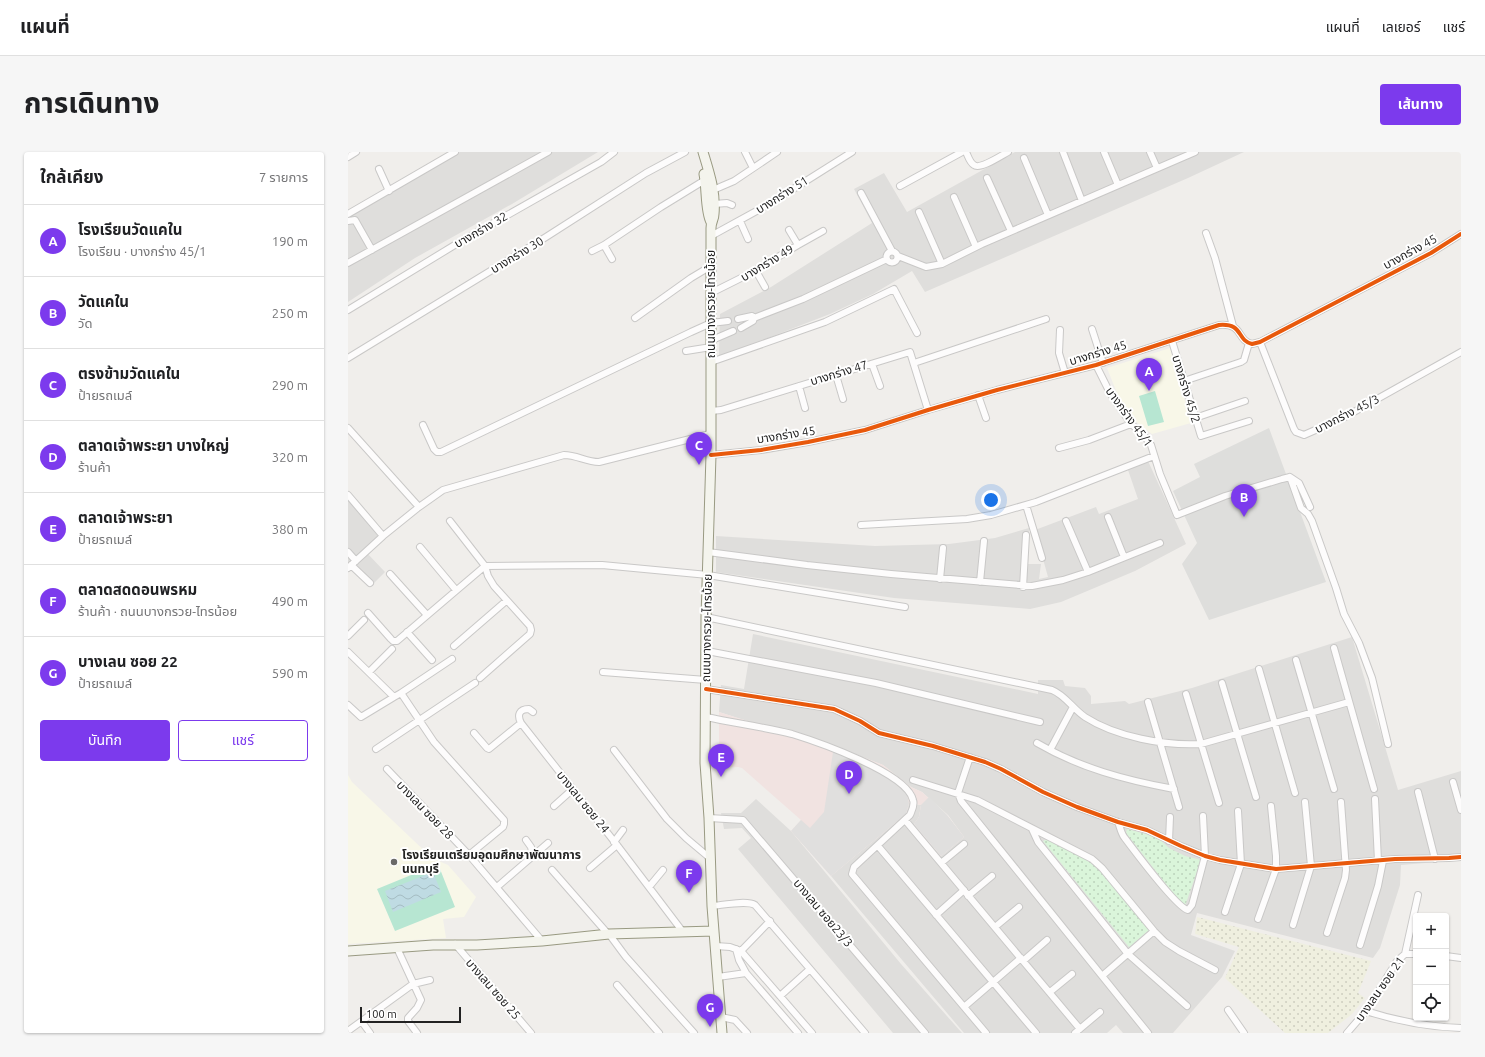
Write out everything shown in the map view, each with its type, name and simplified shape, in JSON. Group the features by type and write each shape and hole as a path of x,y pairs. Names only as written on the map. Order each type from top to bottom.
{"main road":[{"name":"ถนนบางกรวย-ไทรน้อย","path":"698,152 705,180 708,216 711,222 711,455 706,617 706,763 712,906 722,1033"},
{"name":"ถนนบางกรวย-ไทรน้อย","path":"703,152 713,190 714,216 711,222"},
{"path":"348,951 455,944 542,941 609,934 714,931"}],"street":[{"path":"348,157 356,152"},
{"path":"348,214 455,152"},
{"path":"348,264 548,152"},
{"name":"บางกร่าง 32","path":"348,310 458,243 601,162 614,152"},
{"name":"บางกร่าง 30","path":"348,358 546,237 646,173 686,152"},
{"path":"745,152 754,168"},
{"path":"713,190 729,184 777,152"},
{"name":"บางกร่าง 51","path":"711,236 771,203 852,152"},
{"path":"900,186 962,152"},
{"path":"966,152 973,165 976,167 982,166 1008,152"},
{"path":"1063,152 1082,201"},
{"path":"1104,152 1118,185"},
{"path":"1150,152 1157,168"},
{"path":"861,193 892,251 897,253 898,256 926,267 942,264 1048,215 1195,152"},
{"path":"1024,158 1048,215"},
{"path":"379,169 389,191"},
{"path":"987,178 1011,232"},
{"path":"592,250 604,245 705,180"},
{"path":"954,197 976,247"},
{"path":"714,204 726,203 732,205"},
{"path":"919,212 942,264"},
{"path":"348,221 355,220 372,250"},
{"path":"740,221 748,239"},
{"path":"789,230 798,245"},
{"name":"บางกร่าง 49","path":"711,293 756,271 823,231"},
{"path":"1184,381 1241,362 1244,360 1249,343 1233,326 1215,258 1206,233"},
{"name":"บางกร่าง 45","path":"1249,343 1252,344 1260,342 1431,253 1461,234"},
{"path":"604,245 612,259"},
{"path":"887,259 888,253 892,251"},
{"path":"887,259 888,261 894,262 898,259 898,256"},
{"path":"741,328 753,321 754,318 804,298 887,259"},
{"path":"634,318 691,278 711,266"},
{"path":"756,271 765,287"},
{"path":"711,362 825,322 894,289 917,333"},
{"path":"738,319 752,316 754,318"},
{"path":"928,410 914,363 1046,319"},
{"path":"423,425 434,449 437,452 441,452 711,323 728,321"},
{"name":"บางกร่าง 45","path":"711,455 761,450 872,428 928,410 1100,364 1219,325 1233,326"},
{"name":"บางกร่าง 45/1","path":"1092,329 1100,364 1110,393 1131,424 1146,438 1151,445 1177,515 1225,496 1290,477"},
{"path":"1060,330 1059,353 1065,374"},
{"path":"686,351 711,344 733,331"},
{"name":"บางกร่าง 45/2","path":"1172,341 1201,436 1249,421"},
{"name":"บางกร่าง 45/3","path":"1260,342 1294,429 1296,432 1304,435 1363,407 1461,352"},
{"name":"บางกร่าง 47","path":"710,411 721,410 908,352 911,353 914,363"},
{"path":"872,364 880,386"},
{"path":"836,375 843,399"},
{"path":"799,386 805,408"},
{"path":"978,396 986,418"},
{"path":"1195,418 1246,402"},
{"path":"1059,448 1089,440 1131,424"},
{"path":"348,428 419,507"},
{"path":"352,565 419,507 443,490 564,455 576,456 588,462 599,462 710,434"},
{"path":"861,525 967,519 991,516 1026,505 1154,456"},
{"path":"1290,477 1297,481 1310,507"},
{"path":"1290,477 1301,508 1308,514 1312,521 1344,614 1359,643 1372,678 1388,744"},
{"path":"348,496 384,536"},
{"path":"1026,505 1042,558"},
{"path":"1108,517 1124,557"},
{"path":"450,521 485,566 490,581 530,626 531,630 530,634 480,678"},
{"path":"1066,522 1088,572"},
{"path":"1023,587 1026,535"},
{"path":"980,582 984,541"},
{"path":"708,552 815,566 1023,587 1043,585 1088,572 1160,543"},
{"path":"420,547 456,590"},
{"path":"940,579 943,548"},
{"path":"348,552 352,565 370,583"},
{"path":"368,613 393,641 397,641 485,566 495,565 602,565 708,575 905,607"},
{"path":"390,574 427,615"},
{"path":"454,646 506,600"},
{"path":"706,617 1052,690 1060,694 1073,708 1086,718 1115,731 1161,743 1189,745 1201,744 1349,702"},
{"path":"348,636 364,620"},
{"path":"407,632 432,660"},
{"path":"1334,648 1374,789"},
{"path":"369,672 392,650"},
{"path":"707,651 876,683 1040,722"},
{"path":"348,652 394,697"},
{"path":"348,705 361,717 401,693 452,659"},
{"path":"1296,660 1334,789"},
{"path":"1259,669 1295,793"},
{"path":"603,672 706,680"},
{"path":"376,749 475,683"},
{"path":"1222,683 1256,797"},
{"path":"706,689 834,709 887,736 933,746 970,757 1001,769 1043,792 1070,804 1118,822 1147,830 1205,856 1241,864 1276,868 1435,859 1461,856"},
{"path":"401,693 434,742 504,820 503,827 469,855"},
{"path":"1186,694 1219,803"},
{"path":"1148,702 1179,807"},
{"path":"1050,750 1073,708"},
{"path":"474,733 489,749 521,723 518,714 529,709 532,712"},
{"path":"706,717 792,734 873,766 885,772 902,785 913,799 913,809 905,820 854,867 852,874 986,1033"},
{"name":"บางเลน ซอย 24","path":"521,723 684,932"},
{"path":"1037,743 1084,766 1113,776 1134,782 1174,789"},
{"path":"614,750 668,819 686,838 711,860"},
{"path":"970,757 958,793 966,808 1148,1033"},
{"name":"บางเลน ซอย 28","path":"387,769 469,855 542,941"},
{"path":"913,780 977,800 1078,852 1098,864 1154,931 1171,946 1215,970"},
{"path":"1453,782 1461,810"},
{"path":"554,806 573,790"},
{"path":"1418,792 1435,859"},
{"path":"1360,944 1378,886 1381,861 1375,799"},
{"path":"1293,925 1311,866 1305,802"},
{"path":"1326,933 1345,878 1346,863 1341,802"},
{"path":"1258,919 1276,868 1271,806"},
{"path":"1225,912 1241,864 1238,811"},
{"path":"1118,822 1124,836 1169,894 1185,910 1188,910 1192,905 1205,856 1203,816"},
{"path":"1170,817 1170,841"},
{"name":"บางเลน ซอย23/3","path":"709,818 744,820 925,1033"},
{"path":"905,820 1050,992 1077,1031 1100,1012"},
{"path":"1032,829 1038,842 1128,954 1187,1006"},
{"path":"590,868 616,843 623,830"},
{"path":"526,840 531,847 533,856"},
{"path":"497,887 548,843"},
{"path":"941,863 964,844"},
{"path":"878,846 992,983 1036,1033"},
{"path":"552,870 609,934 626,957 694,1033"},
{"path":"650,887 663,870"},
{"path":"968,896 992,876"},
{"path":"936,915 964,890"},
{"path":"1405,954 1418,895"},
{"path":"712,906 752,903 770,921 865,1033"},
{"path":"995,927 1019,907"},
{"path":"770,921 739,950 739,960 746,973 798,1033"},
{"path":"1102,976 1154,931"},
{"path":"964,1007 1047,940"},
{"name":"บางเลน ซอย 25","path":"455,944 531,1033"},
{"path":"716,946 739,950 812,1033"},
{"path":"397,948 420,1000 417,1008 408,1018 408,1021 417,1033"},
{"name":"บางเลน ซอย 21","path":"1347,1033 1366,1011 1397,960 1405,954 1413,954"},
{"path":"1449,956 1461,958"},
{"path":"780,996 810,969"},
{"path":"718,977 746,973"},
{"path":"1050,992 1072,974"},
{"path":"348,1032 413,984 430,980"},
{"path":"617,985 659,1033"},
{"path":"1228,1010 1244,1033"},
{"path":"1366,1011 1406,1022 1431,1026 1461,1028"},
{"path":"721,1017 736,1020 747,1033"},
{"path":"362,1022 370,1033"}],"shaded area":[{"path":"460,152 598,152 512,204 415,258 348,302 348,215"},
{"path":"1015,152 1244,152 1188,178 925,292 912,271 873,294 830,314 719,357 720,314 771,287 872,223 854,189 884,173 907,212"},
{"path":"1170,348 1191,423 1152,434 1125,413 1107,368"},
{"path":"1269,428 1326,582 1209,620 1182,564 1197,543 1173,491 1200,477 1194,464"},
{"path":"1148,461 1186,544 1135,571 1061,602 1030,609 894,598 716,572 716,536 875,546 949,544 995,538 1029,528 1028,564 1041,564 1039,579 1048,577 1035,530 1096,507 1099,514 1138,499 1128,470"},
{"path":"348,498 383,539 367,553 385,572 370,587 351,569 348,571"},
{"path":"753,634 1038,694 1038,680 1063,680 1065,686 1085,688 1091,696 1091,704 1125,701 1129,704 1192,688 1352,637 1398,790 1461,771 1461,860 1401,865 1400,885 1380,948 1373,958 1197,913 1191,935 1235,951 1222,977 1173,1033 1123,1033 1116,1025 1107,1033 964,1033 831,876 906,814 909,803 921,805 919,817 914,824 941,856 964,837 948,815 922,792 911,787 883,765 817,739 763,726 719,712 721,685 744,689"},
{"path":"719,712 763,726 817,739 883,765 911,787 922,792 947,815 964,837 941,856 914,824 919,817 921,805 909,803 906,814 831,876 791,831 801,820 742,768 719,768"},
{"path":"833,752 870,764 906,789 909,803 906,814 831,876 791,831 801,820 810,828 824,812"},
{"name":"โรงเรียนเตรียมอุดมศึกษาพัฒนาการ นนทบุรี","path":"348,775 352,782 432,858 448,865 476,897 464,917 443,919 446,938 348,944"},
{"path":"929,797 947,815 964,837 941,856 914,824 919,817 921,805"},
{"path":"756,799 791,831 901,964 962,1033 893,1033 738,849 751,838 742,828 724,829 721,813 741,813"}],"green space":[{"path":"1155,391 1164,422 1148,426 1139,396"},
{"path":"1127,829 1157,837 1169,848 1185,856 1201,860 1185,906 1126,833"},
{"path":"1048,839 1094,864 1105,875 1149,930 1129,947 1043,841"},
{"path":"438,864 455,907 395,931 377,889"},
{"path":"1197,917 1371,961 1358,993 1365,998 1352,1014 1328,1033 1285,1033 1225,978 1239,947 1195,934"}],"water":[{"path":"433,872 441,892 393,912 385,891"}],"cycle path":[{"path":"711,455 761,450 865,430 997,390 1096,365 1219,325 1227,325 1236,329 1247,342 1252,344 1260,342 1431,253 1461,234"},
{"path":"706,689 834,709 860,721 879,733 933,746 985,762 1043,792 1077,807 1118,822 1147,830 1205,856 1220,860 1276,869 1395,859 1461,857"}],"place":[{"name":"โรงเรียนวัดแคใน","path":"1149,391"},
{"name":"ตรงข้ามวัดแคใน","path":"699,465"},
{"name":"วัดแคใน","path":"1244,517"},
{"name":"ตลาดเจ้าพระยา","path":"721,777"},
{"name":"ตลาดเจ้าพระยา บางใหญ่","path":"849,794"},
{"name":"โรงเรียนเตรียมอุดมศึกษาพัฒนาการ นนทบุรี","path":"394,862"},
{"name":"ตลาดสดดอนพรหม","path":"689,893"},
{"name":"บางเลน ซอย 22","path":"710,1027"}]}
